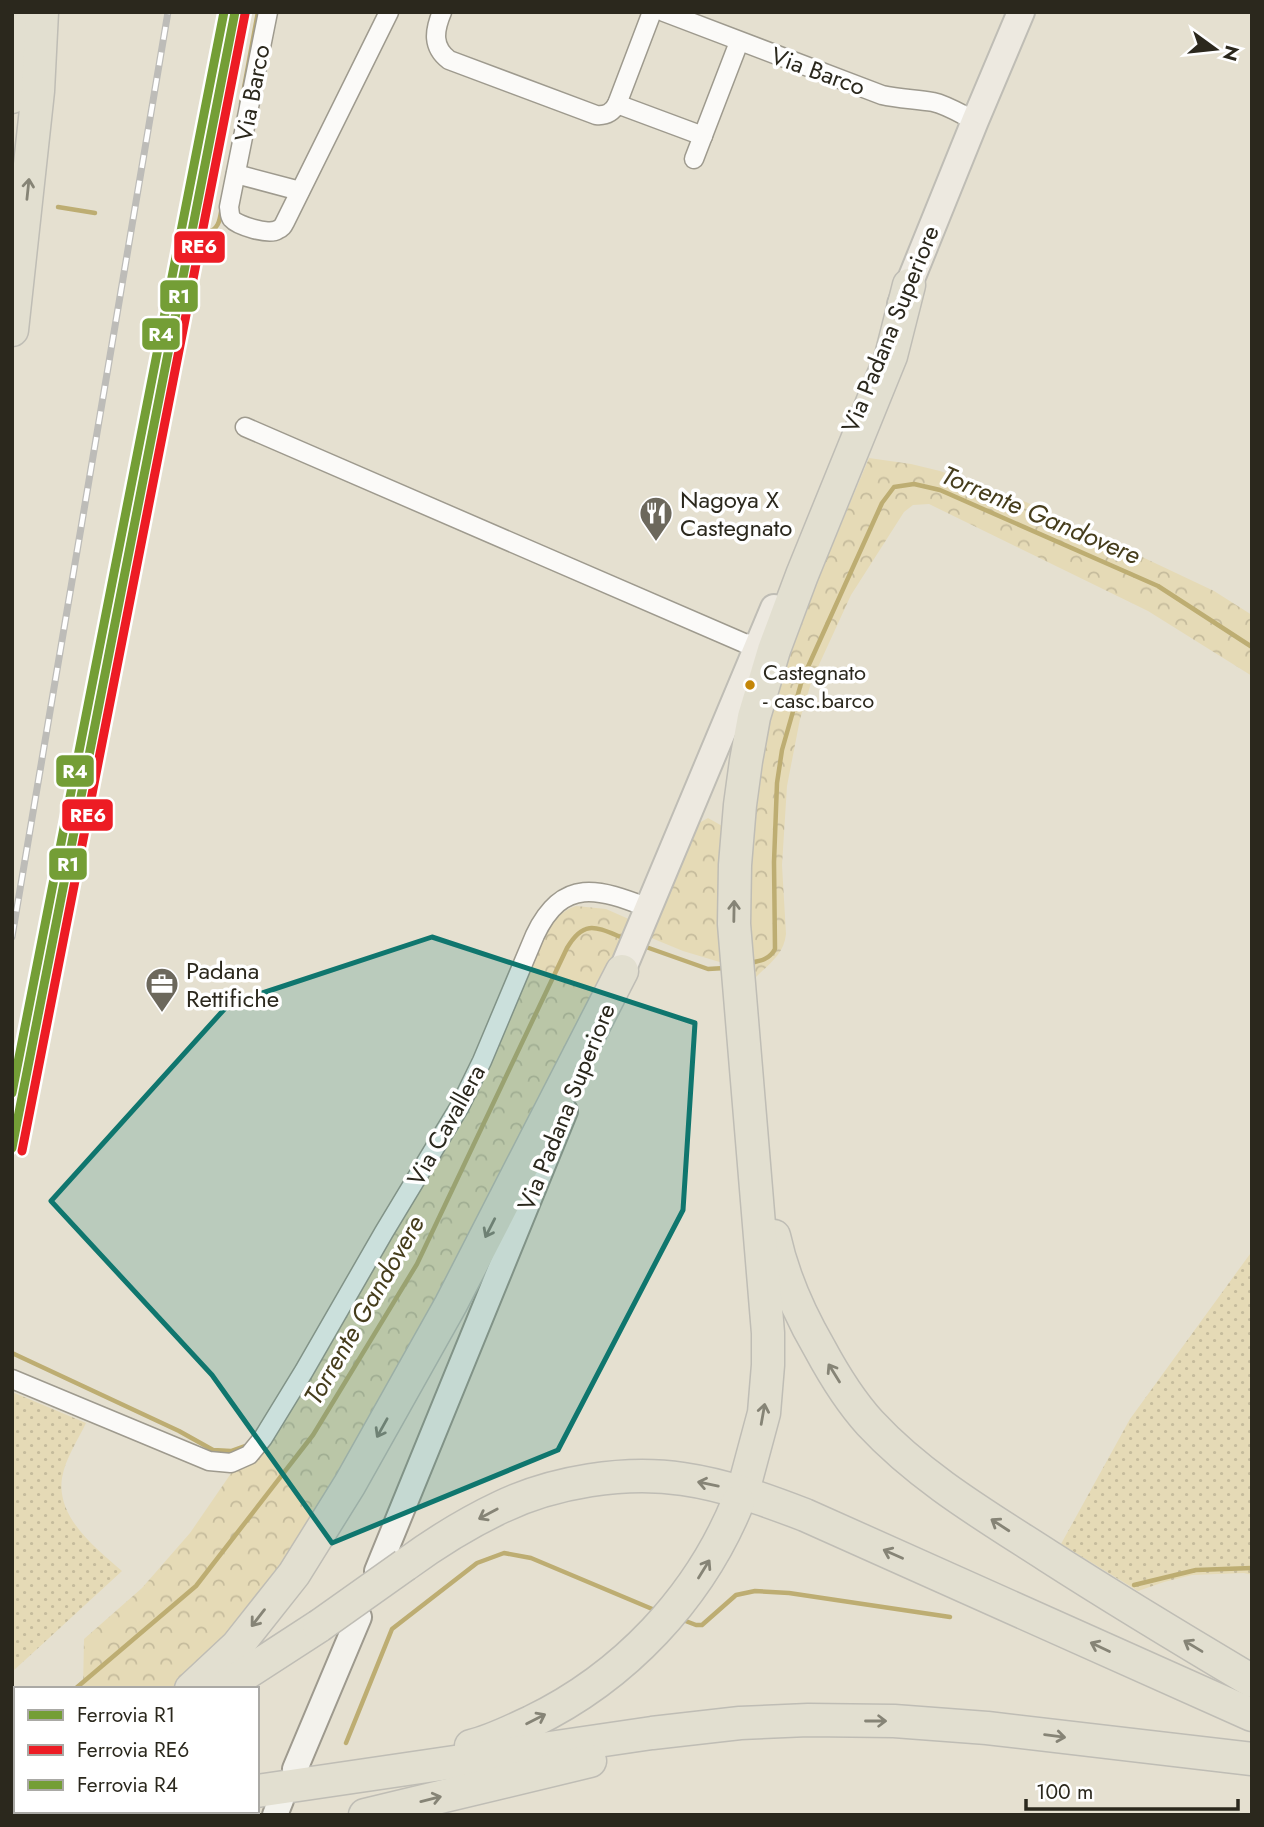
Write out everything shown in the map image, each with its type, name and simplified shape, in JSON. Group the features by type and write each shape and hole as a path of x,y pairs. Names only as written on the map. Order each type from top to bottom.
{"highway":[{"path":"12,97 22,12"},
{"path":"12,330 38,91 42,12"},
{"path":"268,1799 475,1745 504,1735 582,1694 637,1649 665,1620 696,1581 718,1546 742,1491 764,1413 768,1365 768,1333 734,925 734,865 743,783 754,717 774,650 891,356 909,285"},
{"path":"193,1687 237,1646 285,1584 343,1496 451,1304 622,971"},
{"path":"738,979 751,1027 764,1170 779,1258 798,1309 849,1398 900,1453 952,1494 1252,1681"},
{"path":"225,1687 319,1626 391,1568 502,1507 537,1493 583,1482 629,1476 682,1478 774,1503 1252,1715"},
{"path":"268,1799 652,1733 740,1723 808,1720 894,1721 987,1728 1252,1759"},
{"path":"365,1815 624,1752 808,1720"}],"main road":[{"name":"Via Padana Superiore","path":"391,1568 622,971 1021,12"},
{"path":"295,1769 359,1616"}],"street":[{"name":"Via Barco","path":"268,12 229,208 230,216 239,224 273,232 282,226 389,12"},
{"path":"442,12 435,29 435,37 439,50 449,60 596,115 606,115 617,104 652,12"},
{"name":"Via Barco","path":"664,12 882,95 933,102 975,121"},
{"path":"694,159 739,42"},
{"path":"617,104 703,136"},
{"name":"Via Barco","path":"236,174 300,191"},
{"path":"245,427 744,643 759,645"},
{"path":"557,887 574,894 599,891 649,908"},
{"name":"Via Cavallera","path":"12,1379 209,1461 231,1463 249,1455 263,1438 304,1371 460,1105 542,922 550,910 574,894"}],"highlighted area":[{"path":"432,937 695,1023 683,1210 558,1450 332,1543 212,1375 51,1201 229,1004"}],"green space":[{"path":"869,458 940,471 1026,502 1214,591 1252,615 1252,676 1148,611 929,504 913,505 904,512 851,595 812,680 800,719 787,786 782,865 785,941 776,958 756,977 748,912 752,806 772,706 790,646"},
{"path":"708,818 724,827 723,963 649,937 697,824"},
{"path":"576,906 606,909 631,920 504,1186 299,1553 181,1687 83,1687 84,1639 142,1588 190,1533 254,1441 278,1432 338,1326 546,933 562,913"},
{"path":"1250,1254 1252,1575 1192,1575 1138,1591 1061,1544 1130,1419"},
{"path":"12,1392 86,1423 62,1478 65,1506 80,1531 122,1571 12,1672"}],"waterway":[{"path":"241,104 258,12"},
{"path":"207,232 217,226 222,206"},
{"path":"58,207 95,213"},
{"name":"Torrente Gandovere","path":"749,963 767,958 775,949 777,783 782,750 802,680 882,503 894,487 914,484 940,490 1158,586 1252,647"},
{"name":"Torrente Gandovere","path":"77,1687 196,1586 313,1435 417,1264 567,948 585,929 598,929 623,938"},
{"name":"Torrente Gandovere","path":"646,947 708,969 725,968"},
{"path":"12,1353 179,1431 213,1450 231,1451 245,1446"},
{"path":"346,1743 392,1629 477,1563 504,1553 531,1558 657,1611"},
{"path":"1134,1585 1196,1570 1252,1568"},
{"path":"683,1620 702,1625 736,1595 755,1591 789,1593 950,1617"}],"railway":[{"path":"12,937 168,12"}],"rail line":[{"name":"R4","path":"12,1093 224,12"},
{"name":"R1","path":"12,1148 235,12"},
{"name":"RE6","path":"22,1151 245,14"}],"place":[{"name":"Nagoya X Castegnato","path":"656,543"},
{"name":"Castegnato - casc.barco","path":"750,685"},
{"name":"Padana Rettifiche","path":"162,1014"}]}
